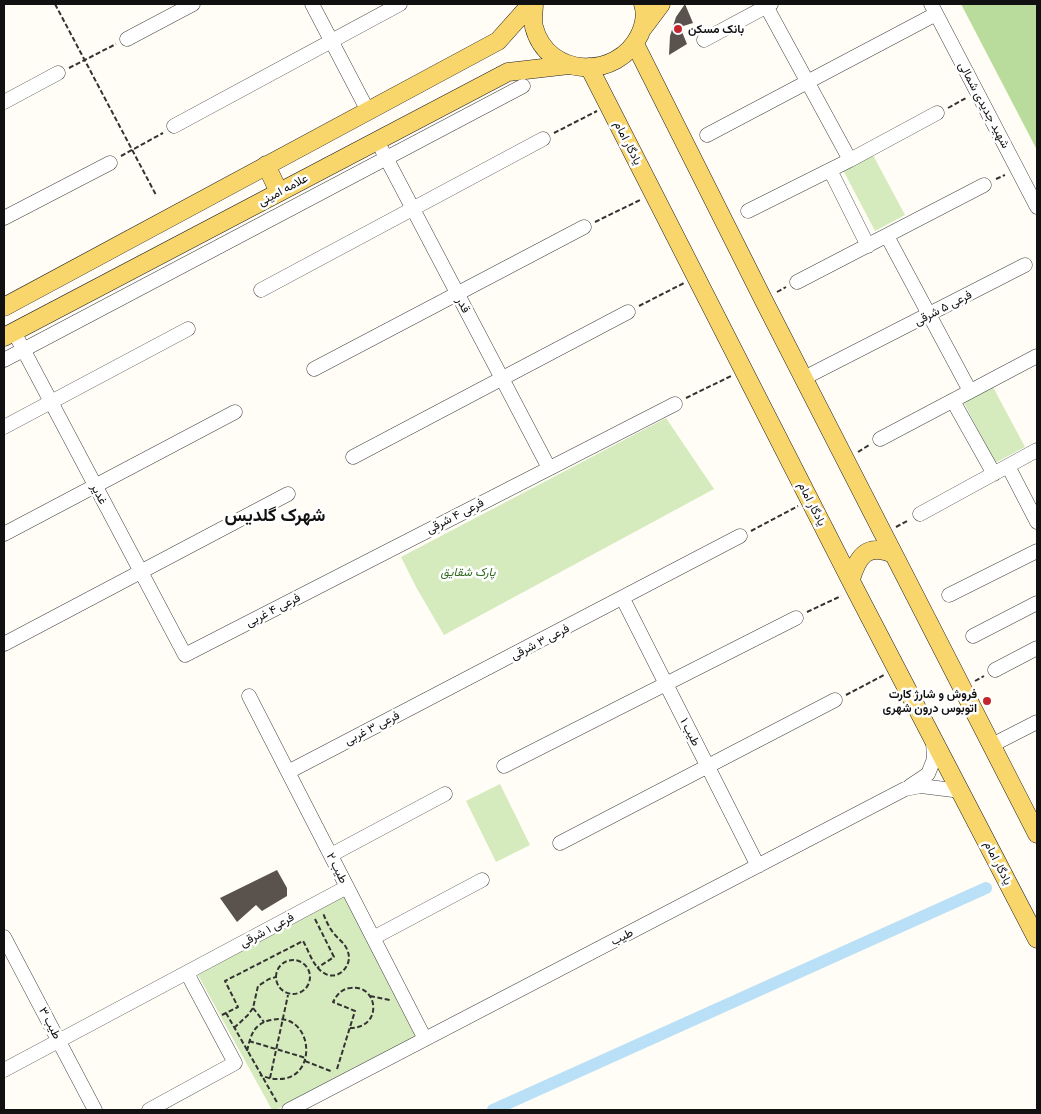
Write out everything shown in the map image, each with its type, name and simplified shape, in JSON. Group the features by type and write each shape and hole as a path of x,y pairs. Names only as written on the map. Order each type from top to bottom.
{"main road":[{"path":"532,4 534,26 541,43 553,56 569,65"},
{"path":"6,301 266,166 498,41 532,4"},
{"path":"638,38 643,27 644,4"},
{"path":"638,38 661,4"},
{"path":"638,38 763,299 1037,834"},
{"name":"علامه امینی","path":"9,335 508,72 569,65 605,66 622,57 638,38"},
{"name":"یادگار امام","path":"589,67 1037,939"},
{"path":"266,166 279,192"},
{"path":"853,584 856,563 861,556 871,551 882,549 893,554"}],"street":[{"path":"127,39 193,4"},
{"path":"312,4 368,111"},
{"path":"174,126 400,4"},
{"path":"704,40 767,4 850,160"},
{"path":"707,135 867,51 934,9"},
{"name":"شهید جدیدی شمالی","path":"934,9 1037,207"},
{"path":"4,102 58,72"},
{"path":"4,360 523,86"},
{"path":"748,211 850,160 937,113"},
{"path":"261,290 543,139"},
{"name":"قدر","path":"377,141 549,468"},
{"path":"4,218 110,163"},
{"path":"830,170 868,246"},
{"path":"797,282 984,184"},
{"path":"314,369 584,228"},
{"path":"887,236 928,316 970,391"},
{"name":"فرعی ۵ شرقی","path":"804,378 1025,265"},
{"path":"353,457 628,312"},
{"path":"4,427 188,329"},
{"name":"غدیر","path":"9,335 23,350 185,655"},
{"path":"880,439 1037,356"},
{"path":"953,401 994,474"},
{"path":"549,468 675,404"},
{"path":"4,534 235,412"},
{"path":"920,514 1037,450"},
{"path":"1008,466 1037,522"},
{"name":"فرعی ۴ شرقی","path":"361,564 549,468"},
{"path":"10,641 288,494"},
{"path":"623,598 740,536"},
{"path":"949,595 1037,551"},
{"name":"فرعی ۴ غربی","path":"185,655 361,564"},
{"name":"طیب ۱","path":"623,598 758,866"},
{"name":"فرعی ۳ شرقی","path":"456,685 623,598"},
{"path":"973,636 1037,603"},
{"path":"504,766 796,618"},
{"path":"995,670 1037,648"},
{"name":"فرعی ۳ غربی","path":"288,772 456,685"},
{"name":"طیب ۲","path":"249,696 425,1039"},
{"path":"560,843 835,700"},
{"path":"992,745 1037,722"},
{"path":"905,789 928,774 934,759 933,738"},
{"name":"طیب","path":"284,1107 425,1039 905,789 921,786 961,791"},
{"path":"331,855 446,794"},
{"path":"374,938 482,880"},
{"name":"فرعی ۱ شرقی","path":"4,1070 347,887"},
{"name":"طیب ۳","path":"4,936 8,957 59,1041 95,1110"},
{"path":"149,1110 235,1063 187,973"}],"path":[{"path":"55,4 156,195"},
{"path":"58,72 85,61 127,39"},
{"path":"937,113 978,92"},
{"path":"543,139 608,105"},
{"path":"110,163 174,126"},
{"path":"984,184 1017,169"},
{"path":"584,228 653,193"},
{"path":"628,312 696,277"},
{"path":"763,299 797,282"},
{"path":"675,404 743,369"},
{"path":"845,459 880,439"},
{"path":"740,536 810,500"},
{"path":"883,534 920,514"},
{"path":"796,618 853,584"},
{"path":"835,700 897,668"},
{"path":"962,689 995,670"},
{"path":"284,1107 260,1076 226,1012 238,1007 225,981 303,941 317,968 329,976 340,974 346,968 349,961 348,951 343,942 336,936 322,911 328,908"},
{"path":"314,915 334,957 317,968"},
{"path":"290,960 301,962 309,970 310,980 305,990 289,994 279,988 276,977 280,966 290,960"},
{"path":"234,1028 253,1008 258,986 276,977"},
{"path":"336,1073 355,1011 333,1002 336,996 347,988 353,987 360,988 370,996 392,1000"},
{"path":"270,1078 289,994"},
{"path":"350,1028 356,1028 368,1022 374,1009 370,996"},
{"path":"253,1008 264,1022"},
{"path":"247,1051 250,1036 256,1028 264,1022 274,1019 293,1023 306,1038 308,1048 306,1058 295,1073 286,1078 276,1079 260,1076"},
{"path":"249,1041 306,1058"},
{"path":"304,1061 336,1073"},
{"path":"327,1078 344,1069"}],"green space":[{"path":"961,4 1037,4 1037,150"},
{"path":"873,155 905,215 875,231 843,170"},
{"path":"993,387 1025,447 995,463 964,403"},
{"name":"پارک شقایق","path":"666,418 714,489 444,635 401,557"},
{"path":"500,784 530,845 496,862 466,801"},
{"path":"344,895 416,1036 276,1110 272,1110 198,975"}],"building":[{"name":"بانک مسکن","path":"685,4 693,23 680,27 687,44 669,55 670,36 676,17"},
{"path":"277,870 287,888 287,896 262,911 256,905 237,922 220,898"}],"waterway":[{"path":"493,1110 986,888"}],"place":[{"name":"بانک مسکن","path":"678,29"},
{"name":"فروش و شارژ کارت اتوبوس درون شهری","path":"987,701"}],"district":[{"name":"شهرک گلدیس","path":"275,515"}]}
